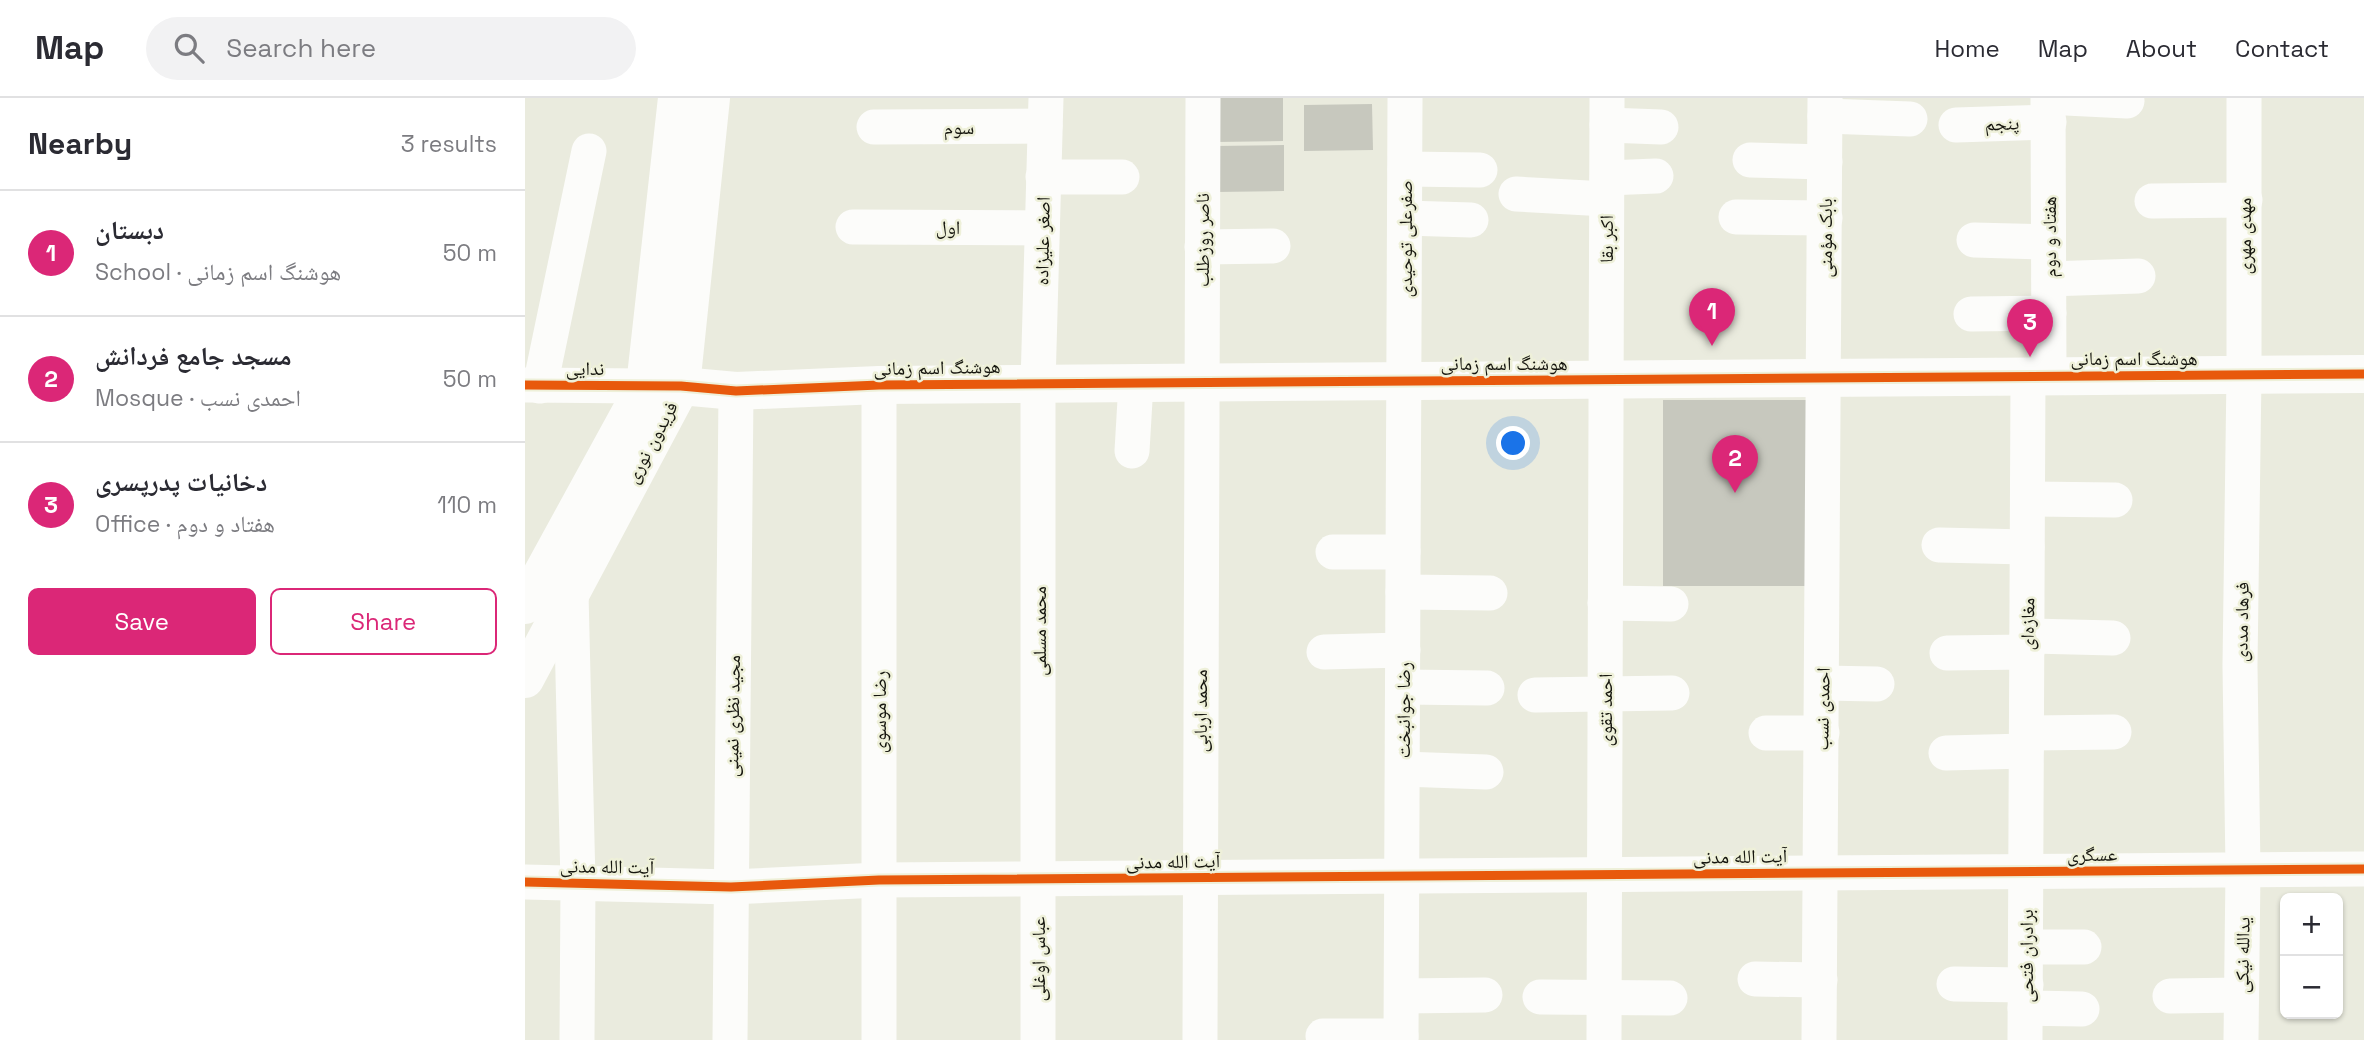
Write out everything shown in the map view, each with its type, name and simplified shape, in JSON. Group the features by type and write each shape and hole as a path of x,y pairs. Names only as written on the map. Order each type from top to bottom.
{"street":[{"name":"فریدون نوری","path":"525,606 663,386 677,98"},
{"name":"فریدون نوری","path":"525,679 571,593 663,386 711,98"},
{"name":"ناصر روزطلب","path":"1201,382 1203,98"},
{"name":"صفرعلی توحیدی","path":"1404,381 1405,98"},
{"name":"مهدی مهری","path":"2244,98 2244,374"},
{"name":"پنجم","path":"1956,125 2054,106 2127,100"},
{"name":"هفتاد و دوم","path":"2039,376 2049,296 2048,242 2054,106"},
{"path":"1825,107 1910,119"},
{"name":"بابک مؤمنی","path":"1824,378 1825,107"},
{"path":"1607,111 1661,127"},
{"name":"اکبر بقا","path":"1606,379 1607,111"},
{"name":"سوم","path":"874,127 1045,112"},
{"name":"اصغر علیزاده","path":"1038,384 1045,112"},
{"name":"ندایی","path":"589,151 533,386 663,386"},
{"path":"1750,160 1825,162"},
{"path":"1405,169 1480,170"},
{"path":"1516,194 1607,188 1656,176"},
{"path":"1044,177 1122,177"},
{"path":"2152,201 2245,200"},
{"path":"1736,217 1825,218"},
{"path":"1405,218 1471,220"},
{"name":"اول","path":"853,227 1042,228"},
{"path":"1974,240 2048,242"},
{"path":"1202,247 1273,246"},
{"path":"1971,314 2138,276"},
{"name":"فرهاد مددی","path":"2243,870 2240,666 2244,374"},
{"name":"هوشنگ اسم زمانی","path":"663,386 736,391 880,384 2364,374"},
{"name":"مغازه‌ای","path":"2026,872 2028,499 2039,376"},
{"name":"احمدی نسب","path":"1819,1040 1824,378"},
{"name":"احمد تقوی","path":"1604,1040 1606,379"},
{"name":"رضا جوانبخت","path":"1401,1038 1404,381"},
{"name":"محمد اربابی","path":"1200,1040 1201,382"},
{"path":"1132,452 1136,383"},
{"name":"رضا موسوی","path":"879,1040 880,384"},
{"name":"محمد مسلمی","path":"1038,384 1039,879"},
{"name":"مجید نظری نمینی","path":"730,1040 736,391"},
{"path":"2028,499 2115,500"},
{"path":"1938,545 2027,547"},
{"path":"1333,552 1403,552"},
{"path":"1403,592 1490,593"},
{"path":"571,593 578,882 577,1040"},
{"path":"1605,603 1671,604"},
{"path":"1947,653 2113,638"},
{"path":"1324,652 1403,650"},
{"path":"1822,683 1877,684"},
{"path":"1403,687 1487,688"},
{"path":"1535,695 1672,693"},
{"path":"1946,753 2114,732"},
{"path":"1766,733 1822,733"},
{"path":"1403,769 1486,772"},
{"name":"عسگری","path":"1821,873 2364,869"},
{"name":"یدالله نیکی","path":"2241,1040 2243,870"},
{"name":"برادران فتحی","path":"2025,1011 2026,872"},
{"name":"آیت‌ الله مدنی","path":"525,882 731,887 879,880 1821,873"},
{"name":"عباس اوغلی","path":"1038,1040 1039,879"},
{"path":"2026,947 2084,947"},
{"path":"1755,979 1820,980"},
{"path":"1954,984 2025,1011 2082,1009"},
{"path":"1402,996 1485,995"},
{"path":"2170,996 2241,995"},
{"path":"1540,997 1670,999"},
{"path":"1323,1036 1401,1038"}],"building":[{"path":"1215,98 1283,98 1283,141 1215,142"},
{"path":"1372,104 1373,150 1304,151 1304,105"},
{"path":"1284,145 1284,191 1216,192 1216,146"},
{"path":"1663,400 1807,400 1807,586 1663,586"}],"cycle path":[{"path":"525,385 681,386 736,391 879,385 2364,374"},
{"path":"525,882 731,887 879,880 2364,869"}],"place":[{"name":"دبستان","path":"1712,346"},
{"name":"دخانیات پدرپسری","path":"2030,357"},
{"name":"مسجد جامع فردانش","path":"1735,493"}]}
